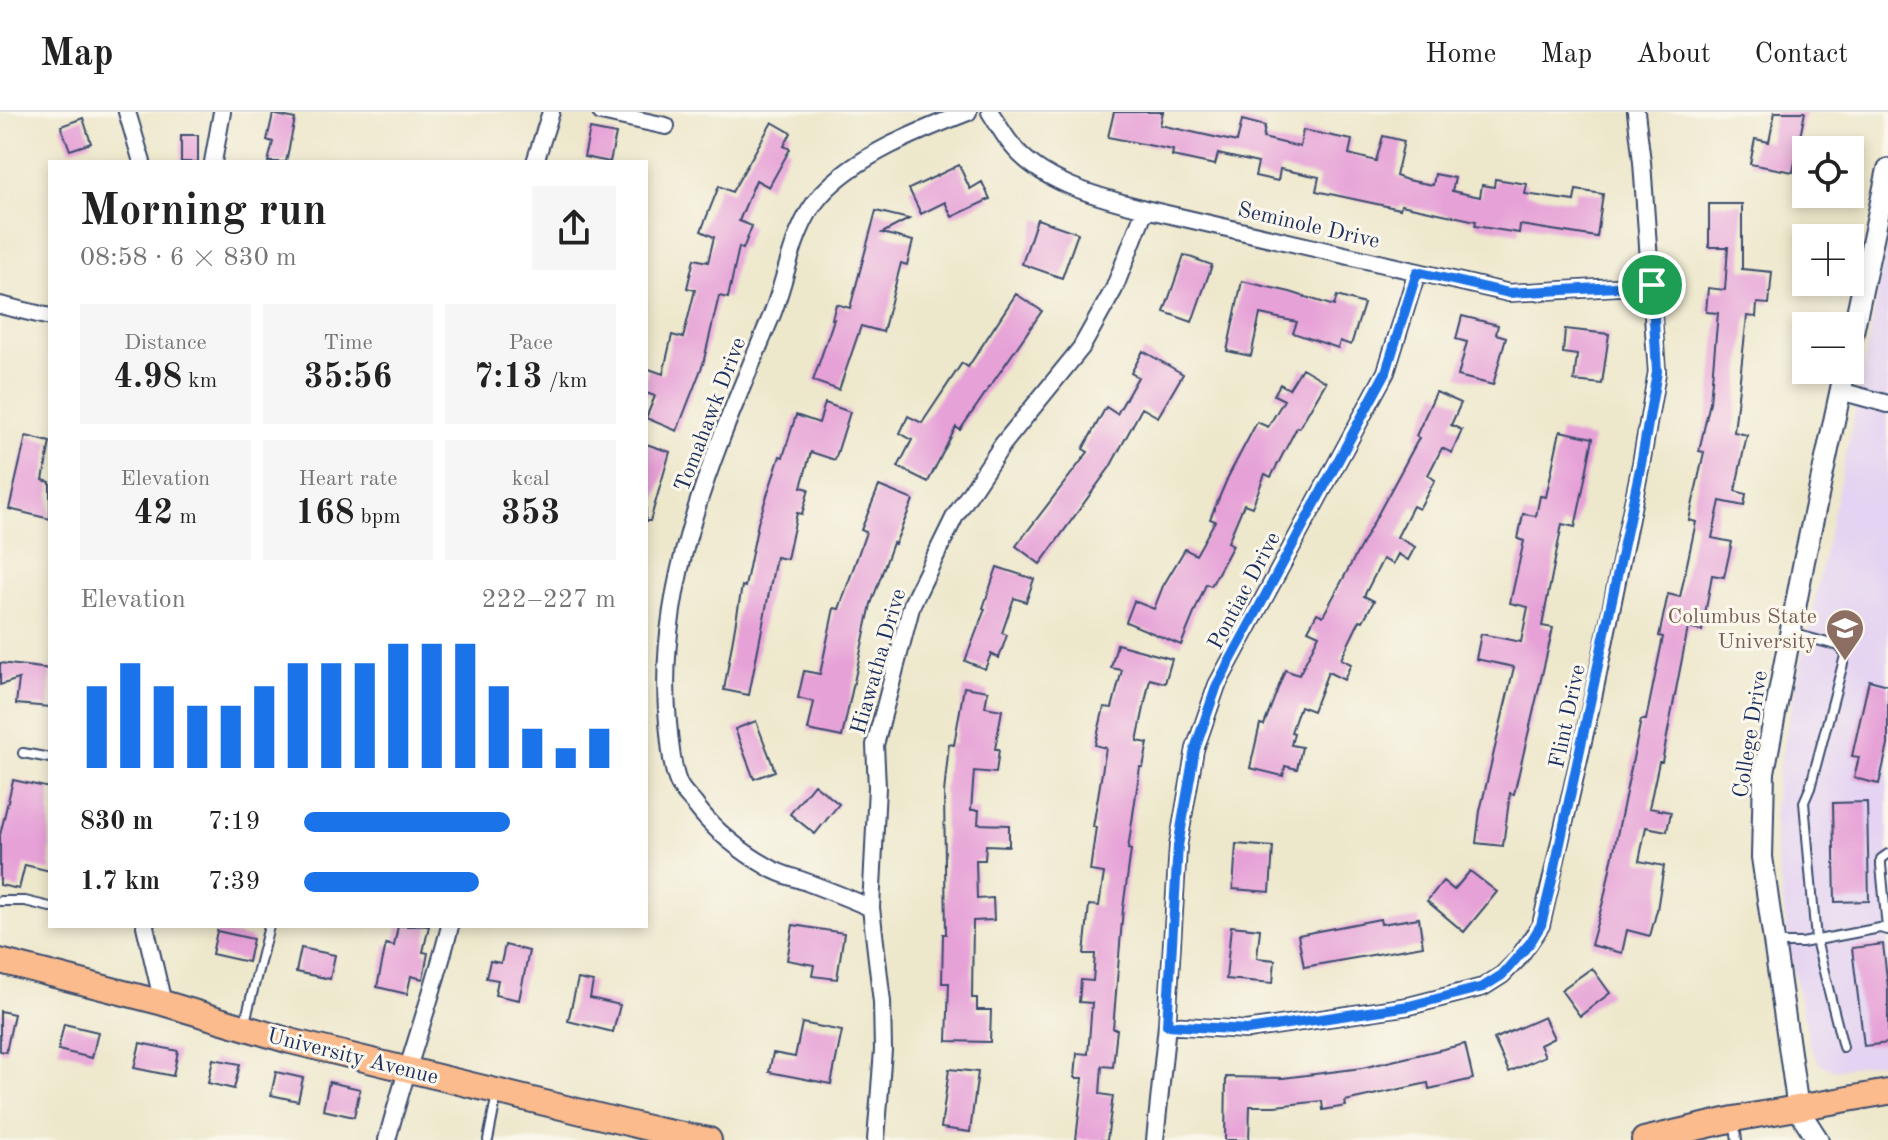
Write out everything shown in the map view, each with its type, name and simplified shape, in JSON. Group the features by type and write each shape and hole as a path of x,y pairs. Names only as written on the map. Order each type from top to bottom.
{"main road":[{"name":"University Avenue","path":"0,961 651,1134 709,1140"},
{"path":"1656,1139 1736,1130 1798,1109 1888,1092"}],"street":[{"path":"127,112 141,160"},
{"path":"213,160 222,112"},
{"path":"536,160 551,112"},
{"path":"601,112 666,126"},
{"name":"Tomahawk Drive","path":"871,908 771,869 712,826 678,784 669,740 664,685 669,638 682,561 705,480 750,362 772,314 787,263 806,219 821,195 868,159 916,133 968,112"},
{"name":"Seminole Drive","path":"990,112 1012,146 1048,176 1145,209 1509,293 1652,285"},
{"name":"Flint Drive","path":"1167,1025 1247,1030 1409,1006 1483,987 1502,975 1541,925 1641,464 1657,372 1636,112"},
{"path":"1857,312 1888,169"},
{"name":"Hiawatha Drive","path":"876,1140 883,1050 882,1002 871,908 877,787 875,745 912,604 955,516 1003,444 1081,348 1114,289 1145,209"},
{"name":"Pontiac Drive","path":"1155,1140 1167,1025 1178,846 1199,736 1217,685 1386,372 1417,272"},
{"path":"0,305 48,317"},
{"name":"College Drive","path":"1798,1109 1762,857 1761,814 1764,772 1842,384"},
{"path":"1840,391 1888,404"},
{"path":"145,928 163,1003"},
{"path":"387,1140 406,1069 434,992 450,928"},
{"path":"1798,1109 1818,1140"}],"lane":[{"path":"1791,633 1839,646 1845,656 1804,802 1816,940 1843,1047"},
{"path":"23,753 48,758"},
{"path":"1775,943 1802,943 1887,929 1881,859 1888,854"},
{"path":"0,901 25,901 48,907"},
{"path":"244,1027 269,928"},
{"path":"488,1140 497,1091"}],"shaded area":[{"name":"Columbus State University","path":"1888,238 1888,1060 1835,1070 1819,1064 1810,1045 1790,953 1776,853 1774,811 1779,765 1860,384 1864,384 1864,363"}],"building":[{"path":"1114,112 1163,112 1160,125 1237,142 1242,120 1265,126 1263,138 1300,147 1303,130 1352,140 1349,154 1376,161 1383,136 1404,141 1396,176 1407,180 1433,185 1435,174 1455,178 1452,191 1480,197 1482,185 1494,187 1495,179 1527,184 1525,194 1574,201 1576,190 1603,194 1597,237 1520,225 1519,233 1475,226 1476,221 1316,191 1319,177 1280,169 1278,181 1255,176 1258,163 1218,154 1215,165 1172,156 1173,150 1108,137"},
{"path":"1775,112 1805,112 1800,136 1792,136 1792,172 1750,164 1755,139 1769,142"},
{"path":"273,114 295,119 286,160 268,160 273,142 267,140"},
{"path":"83,118 91,143 70,150 61,126"},
{"path":"772,122 791,133 784,146 790,149 769,187 756,180 739,221 752,226 743,249 739,247 728,298 719,296 703,364 677,431 648,419 655,396 648,394 648,371 649,369 663,374 672,335 683,338 695,290 687,288 694,259 708,262 714,237 701,231 719,186 732,192"},
{"path":"590,129 616,134 610,160 584,157"},
{"path":"181,135 198,135 198,160 181,160"},
{"path":"959,165 970,189 982,182 990,199 952,217 945,202 921,214 909,189"},
{"path":"1709,204 1742,204 1742,269 1772,272 1769,304 1757,303 1756,317 1747,316 1734,432 1747,435 1735,491 1746,494 1744,506 1720,501 1712,538 1732,542 1724,577 1712,575 1702,631 1688,628 1662,762 1659,762 1649,808 1671,812 1667,831 1646,827 1639,861 1664,866 1657,910 1650,936 1627,930 1622,953 1591,945 1604,898 1641,720 1646,720 1663,637 1659,636 1668,594 1680,597 1696,522 1689,520 1704,452 1699,451 1710,402 1718,313 1706,312 1708,288 1725,290 1728,247 1709,247"},
{"path":"876,211 909,219 882,233 913,241 907,265 901,263 883,332 861,326 839,390 813,381 836,304 850,308"},
{"path":"1037,219 1078,233 1062,278 1022,264"},
{"path":"1184,255 1212,265 1192,322 1164,312"},
{"path":"1242,281 1334,306 1337,296 1364,304 1351,345 1340,341 1338,348 1293,333 1297,322 1260,314 1251,356 1227,351"},
{"path":"1016,294 1042,311 960,430 956,427 928,482 898,467 912,440 900,433 908,416 922,423 962,363 968,367"},
{"path":"1462,316 1498,325 1496,334 1506,337 1493,385 1458,376 1467,342 1456,339"},
{"path":"1565,329 1609,334 1602,384 1574,381 1577,355 1563,353"},
{"path":"1143,351 1183,374 1158,417 1142,408 1110,467 1040,564 1016,546 1088,452 1083,449 1106,407 1117,414 1138,377 1131,373"},
{"path":"1302,368 1326,382 1297,427 1271,477 1265,474 1252,507 1244,504 1228,542 1233,545 1211,586 1206,584 1181,645 1126,622 1134,601 1154,609 1163,586 1185,549 1196,555 1215,521 1210,519 1228,477 1257,422 1268,427 1284,400 1274,395 1280,384 1289,389"},
{"path":"1436,392 1461,403 1451,425 1462,430 1452,453 1442,448 1428,475 1435,480 1419,509 1413,506 1397,537 1415,547 1408,560 1398,554 1393,564 1383,559 1364,596 1374,601 1363,621 1360,620 1341,659 1351,664 1344,680 1328,672 1313,711 1300,706 1291,732 1294,733 1291,745 1302,747 1297,769 1285,766 1283,776 1250,768 1260,724 1264,725 1285,670 1299,675 1319,635 1308,630 1317,613 1323,616 1419,438 1416,436"},
{"path":"825,403 850,412 835,460 811,452 801,487 809,489 802,514 797,513 787,559 776,557 749,695 724,690 742,586 745,587 758,523 780,456 783,457 796,415 819,423"},
{"path":"1560,431 1593,438 1580,504 1575,527 1562,524 1542,626 1553,628 1514,794 1510,793 1503,846 1476,843 1480,811 1514,667 1476,659 1481,634 1521,642 1528,607 1510,603 1524,541 1518,539 1523,514 1536,516 1540,496 1546,497"},
{"path":"26,436 48,442 43,480 48,481 48,519 9,509"},
{"path":"648,445 670,452 648,521"},
{"path":"879,486 913,500 893,543 871,604 842,737 808,730 814,702 798,698 804,671 820,674 834,608 839,609 866,532 861,530"},
{"path":"997,567 1034,579 1026,602 1014,598 1002,633 1007,635 999,658 991,654 985,669 965,661"},
{"path":"1117,644 1172,659 1165,683 1150,679 1137,741 1148,743 1143,767 1140,767 1128,849 1131,850 1123,908 1113,1067 1102,1066 1100,1094 1113,1096 1107,1140 1076,1140 1083,1078 1075,1078 1077,1053 1088,1054 1092,1003 1079,1002 1081,980 1093,981 1095,954 1084,954 1089,905 1099,906 1104,873 1090,871 1096,827 1093,827 1106,748 1095,745 1104,707 1112,708 1122,670 1111,668"},
{"path":"0,663 48,669 48,707 16,704 19,679 0,685"},
{"path":"1869,680 1888,685 1888,745 1879,784 1854,778 1859,757 1852,756"},
{"path":"964,687 988,691 985,707 1002,710 995,749 999,749 996,773 974,771 971,810 979,810 978,824 1009,825 1009,846 986,845 985,860 976,860 977,899 993,898 994,920 973,921 972,998 977,998 977,1010 991,1010 990,1042 947,1041 949,983 942,983 943,934 946,934 944,793 949,744 954,745"},
{"path":"756,721 775,771 754,779 735,729"},
{"path":"13,780 48,788 48,871 25,865 19,889 0,885 0,835"},
{"path":"814,784 839,804 815,834 790,814"},
{"path":"1867,802 1869,901 1835,902 1833,803"},
{"path":"1236,844 1273,847 1270,892 1233,889"},
{"path":"1470,871 1497,892 1464,932 1427,901 1443,881 1454,890"},
{"path":"1419,918 1423,946 1304,967 1298,935 1380,919 1381,924"},
{"path":"793,925 844,933 837,979 812,976 814,965 787,960"},
{"path":"1231,926 1260,929 1257,958 1275,960 1273,983 1226,979"},
{"path":"398,928 429,928 423,952 428,953 423,979 411,976 407,994 377,987 386,944 394,946"},
{"path":"217,931 253,939 248,962 212,954"},
{"path":"1883,944 1888,988 1888,1043 1864,1046 1852,948"},
{"path":"505,945 529,951 519,1000 495,995 498,980 486,978 490,961 501,963"},
{"path":"301,948 335,955 330,979 296,972"},
{"path":"1592,968 1610,993 1580,1016 1561,990"},
{"path":"578,979 593,982 590,998 620,1005 613,1032 568,1021"},
{"path":"0,1011 14,1014 6,1052 0,1051"},
{"path":"1544,1017 1554,1038 1540,1045 1545,1056 1509,1072 1494,1039"},
{"path":"802,1023 842,1031 831,1084 769,1072 773,1053 795,1057"},
{"path":"64,1024 98,1032 92,1058 58,1050"},
{"path":"140,1043 178,1051 173,1076 134,1068"},
{"path":"1465,1044 1473,1079 1429,1089 1428,1083 1345,1101 1346,1106 1323,1110 1322,1101 1250,1106 1249,1140 1225,1140 1226,1077 1283,1078 1362,1068"},
{"path":"213,1059 240,1064 234,1089 208,1083"},
{"path":"949,1069 978,1072 970,1132 941,1128"},
{"path":"276,1072 303,1078 298,1101 271,1095"},
{"path":"329,1082 360,1089 354,1117 323,1110"}],"place":[{"name":"Columbus State University","path":"1845,662"}],"route":[{"path":"1417,272 1509,293 1652,285 1657,372 1641,464 1553,876 1541,925 1530,943 1502,975 1483,987 1409,1006 1247,1030 1167,1025 1178,846 1195,749 1217,685 1386,372 1417,272"}]}
